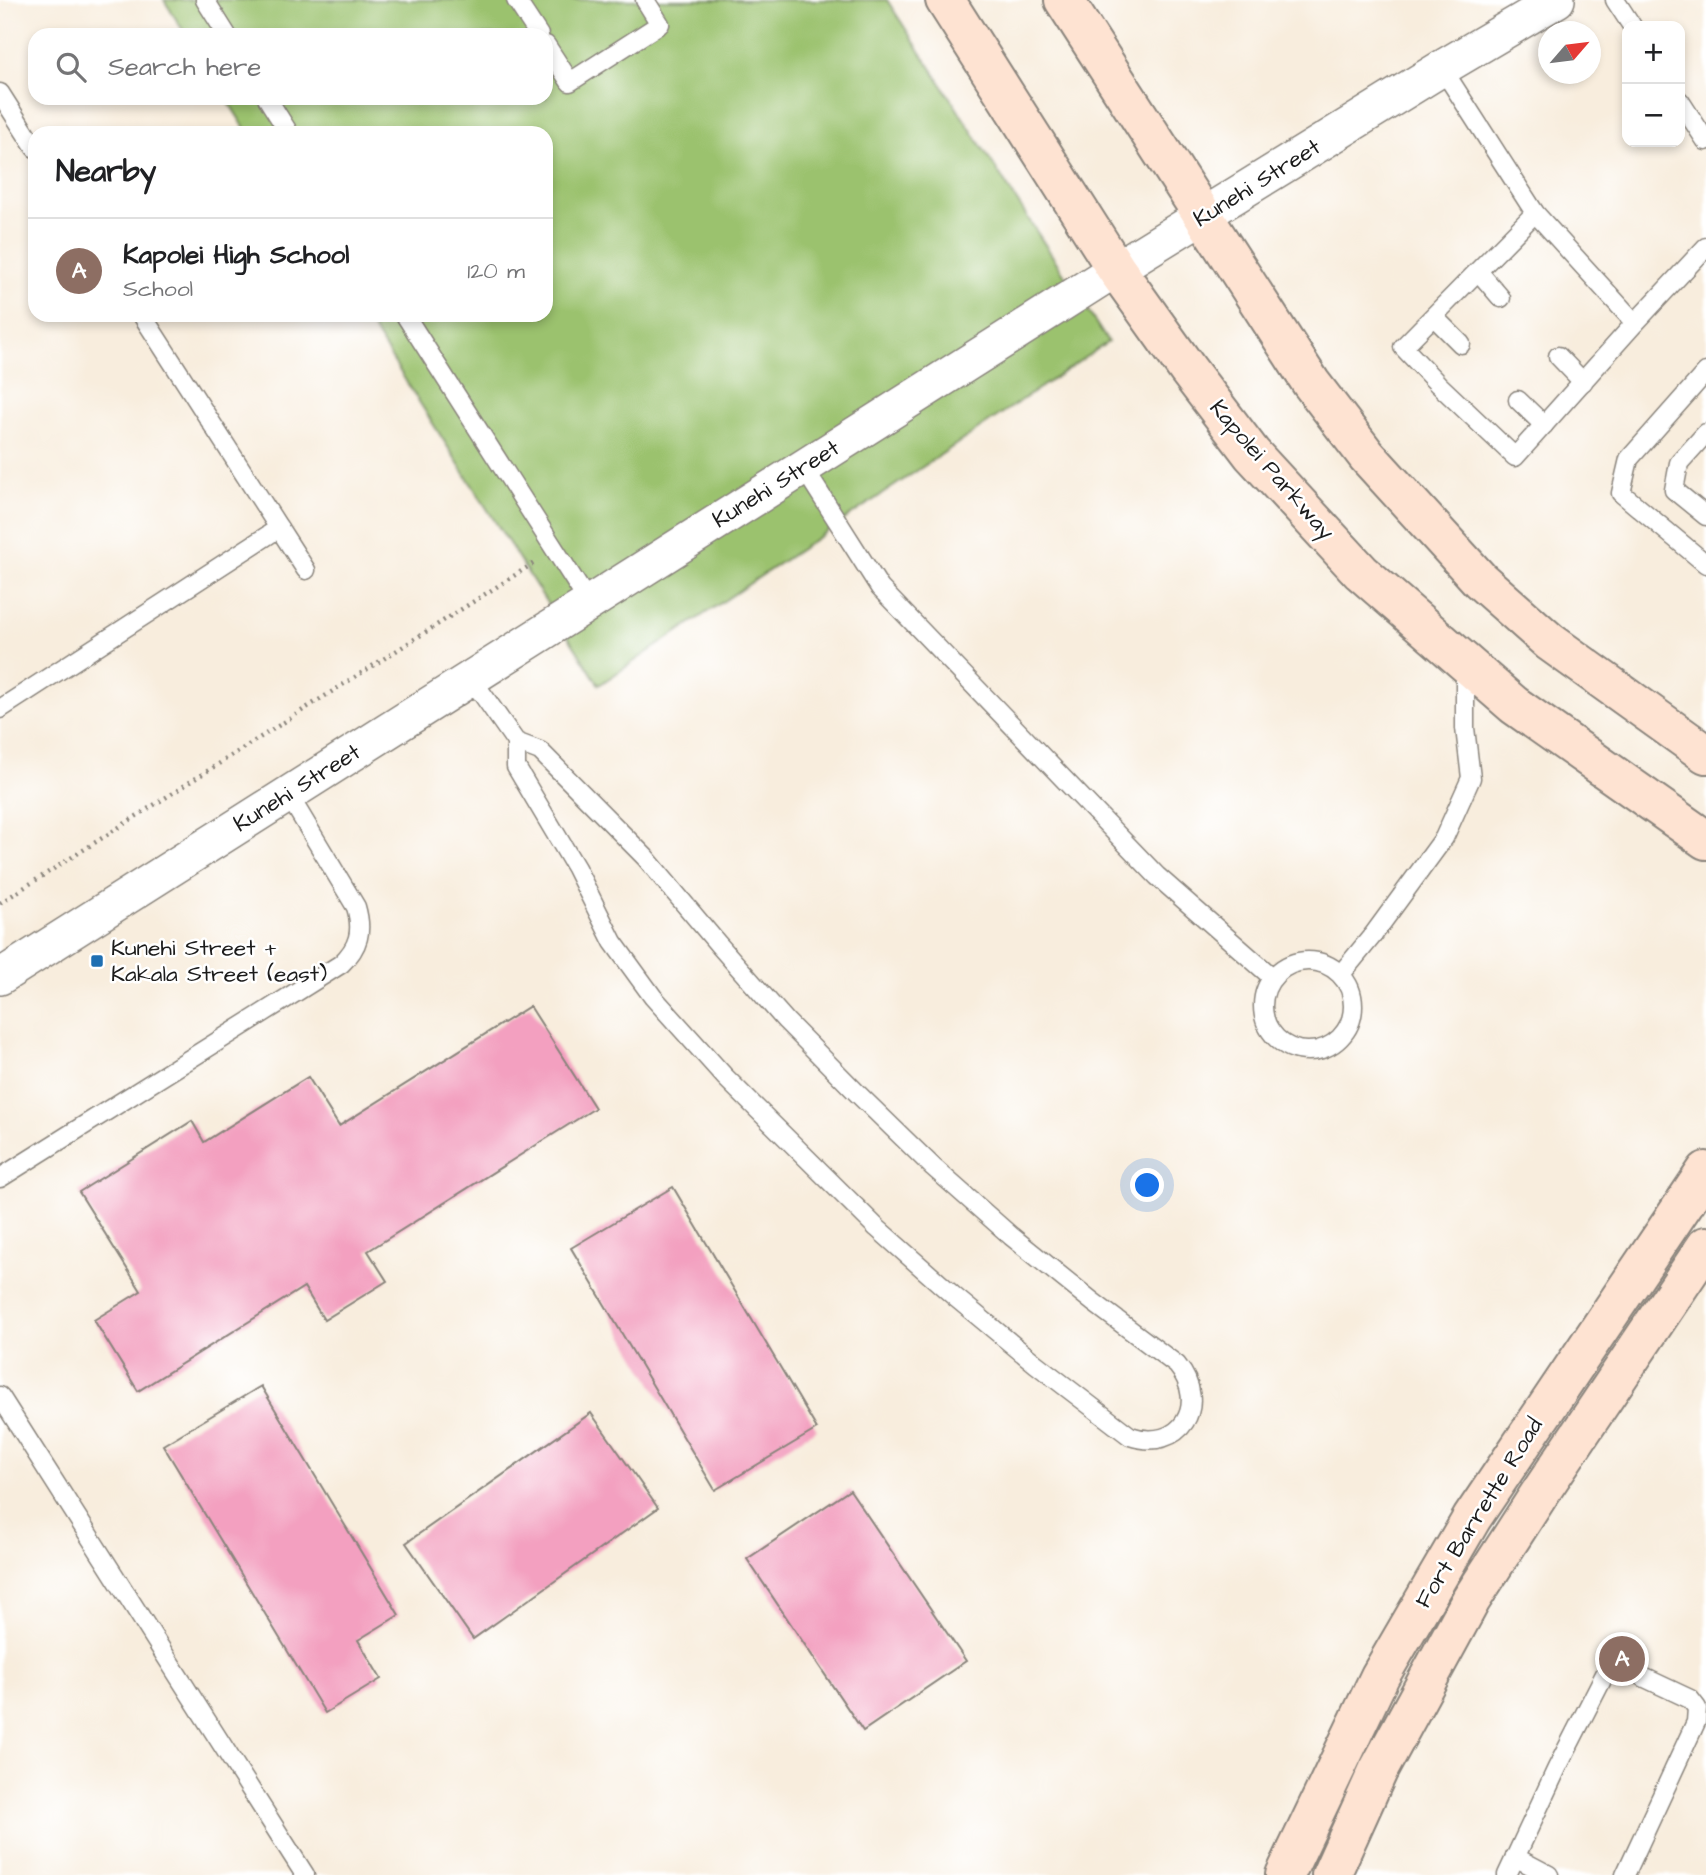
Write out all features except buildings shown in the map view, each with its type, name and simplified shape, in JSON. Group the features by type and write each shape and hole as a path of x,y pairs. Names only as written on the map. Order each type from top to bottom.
{"main road":[{"name":"Kapolei Parkway","path":"946,0 1116,269 1252,454 1361,572 1514,705 1706,840"},
{"path":"1064,0 1327,404 1367,456 1480,580 1549,642 1706,754"},
{"name":"Fort Barrette Road","path":"1285,1875 1380,1676 1472,1518 1706,1171"},
{"name":"Fort Barrette Road","path":"1331,1875 1378,1771 1471,1601 1706,1246"}],"street":[{"name":"Kunehi Street","path":"0,977 1116,269 1442,68 1558,0"}],"lane":[{"path":"205,0 223,28"},
{"path":"516,0 534,28"},
{"path":"553,56 570,82 660,23 645,0"},
{"path":"1615,0 1629,21"},
{"path":"1442,68 1535,213 1635,323"},
{"path":"0,93 28,137"},
{"path":"271,105 285,126"},
{"path":"1685,108 1706,141"},
{"path":"1535,213 1403,347 1515,457 1706,247"},
{"path":"1478,271 1501,298"},
{"path":"1434,317 1461,344"},
{"path":"147,322 306,570"},
{"path":"409,322 589,603"},
{"path":"1558,356 1583,382"},
{"path":"1706,372 1629,459 1621,493 1706,564"},
{"path":"1518,400 1544,425"},
{"path":"1706,433 1679,463 1674,490 1706,516"},
{"path":"803,467 880,588 1157,876 1272,977"},
{"path":"0,709 279,528"},
{"path":"1341,974 1373,936 1444,838 1471,778 1465,727 1465,663"},
{"path":"471,678 516,742 540,751 653,865 786,1021 933,1167 1011,1236 1177,1365 1191,1390 1192,1405 1178,1429 1156,1440 1142,1440 1130,1436 955,1297 877,1228 734,1087 653,997 613,942 576,868 516,767 516,742"},
{"path":"0,1178 341,964 349,956 360,936 356,907 288,794"},
{"path":"1314,960 1329,964 1341,974 1354,1000 1351,1021 1340,1039 1328,1047 1314,1051 1299,1050 1286,1045 1274,1035 1266,1022 1263,1007 1265,991 1272,977 1291,964 1314,960"},
{"path":"0,1396 305,1875"},
{"path":"1507,1875 1556,1768 1605,1674 1614,1668 1624,1668 1690,1699 1698,1708 1696,1722 1625,1875"},
{"path":"1515,1857 1549,1875"}],"path":[{"path":"0,903 555,550"}],"green space":[{"path":"164,0 887,0 1108,342 599,685 368,322 553,322 553,126 244,126 230,105 553,105 553,28 182,28"}],"place":[{"name":"Kunehi Street + Kakala Street (east)","path":"97,961"},
{"name":"Kapolei High School","path":"1622,1659"}]}
